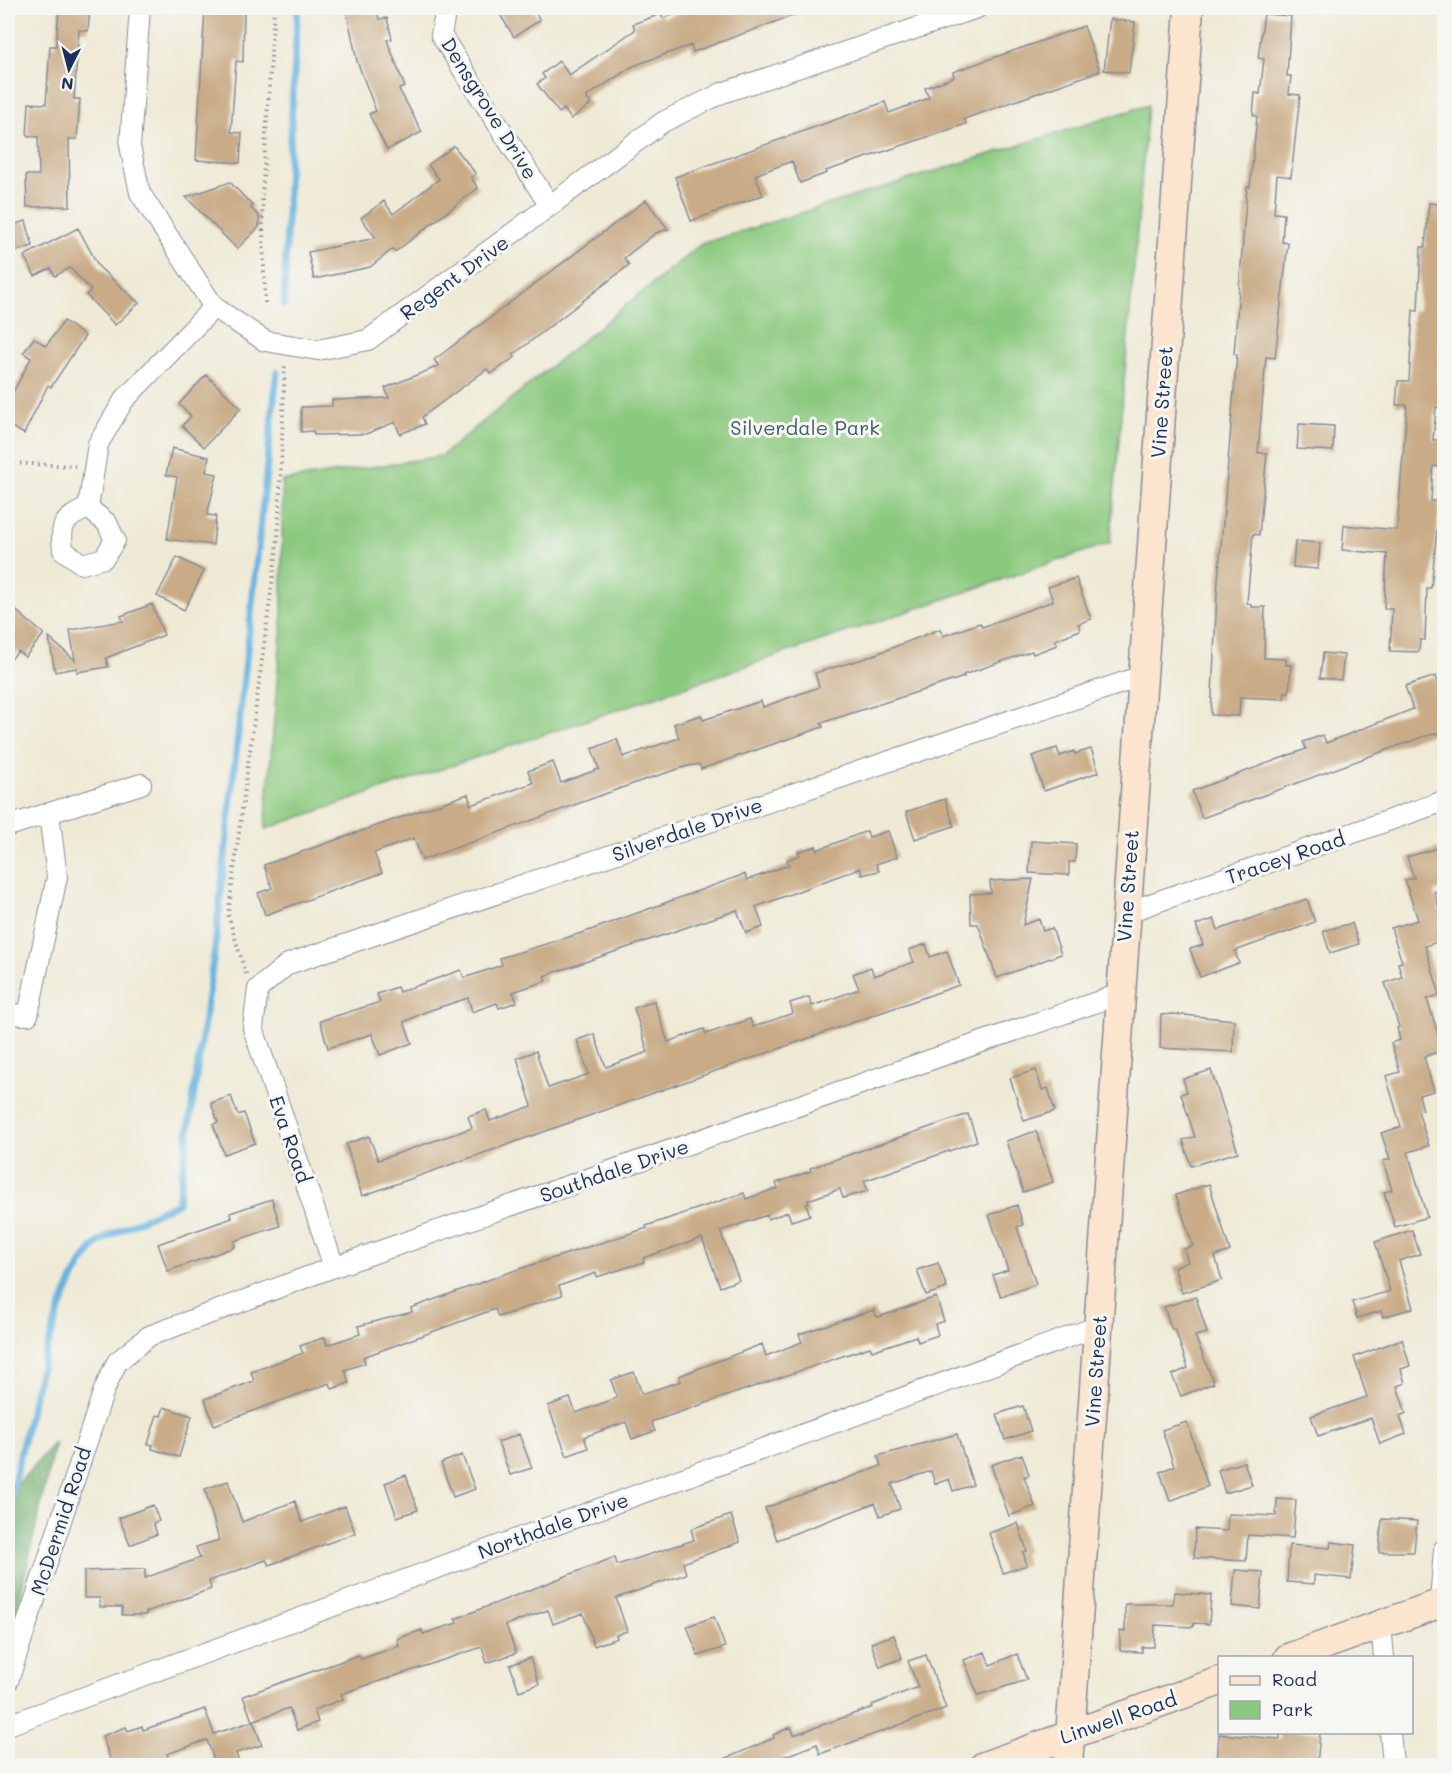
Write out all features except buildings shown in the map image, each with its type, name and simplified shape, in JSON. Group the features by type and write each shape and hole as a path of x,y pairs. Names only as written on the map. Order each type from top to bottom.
{"street":[{"name":"Regent Drive","path":"140,8 129,146 140,193 214,307 265,340 318,350 368,340 663,122 722,93 977,8"},
{"name":"Densgrove Drive","path":"446,8 441,35 550,206"},
{"name":"Vine Street","path":"1068,1766 1189,8"},
{"path":"88,508 98,444 124,400 214,307"},
{"name":"Silverdale Drive","path":"256,1010 258,990 288,964 1142,676"},
{"path":"8,826 141,784"},
{"name":"Tracey Road","path":"1125,913 1444,801"},
{"path":"8,1014 28,1015 57,877 49,813"},
{"name":"Southdale Drive","path":"117,1362 149,1336 334,1267 1120,994"},
{"name":"Eva Road","path":"256,1010 253,1028 334,1267"},
{"name":"Northdale Drive","path":"8,1725 1099,1326"},
{"name":"McDermid Road","path":"8,1681 104,1390 117,1362"},
{"path":"1294,1656 1442,1602 1444,1549"},
{"path":"1381,1625 1384,1656"},
{"name":"Linwell Road","path":"984,1766 1070,1733 1218,1682"},
{"path":"1390,1734 1393,1764"}],"path":[{"path":"265,303 262,197 274,8"},
{"path":"256,1010 228,915 278,540 286,344"},
{"path":"8,463 94,467"}],"green space":[{"name":"Silverdale Park","path":"1148,105 1110,543 265,829 282,621 282,481 441,456 701,244"},
{"path":"55,1442 8,1651 8,1495"}],"waterway":[{"path":"284,305 289,159 298,8"},
{"path":"8,1509 31,1409 52,1332 65,1297 80,1267 102,1240 178,1203 215,947 277,372"}]}
